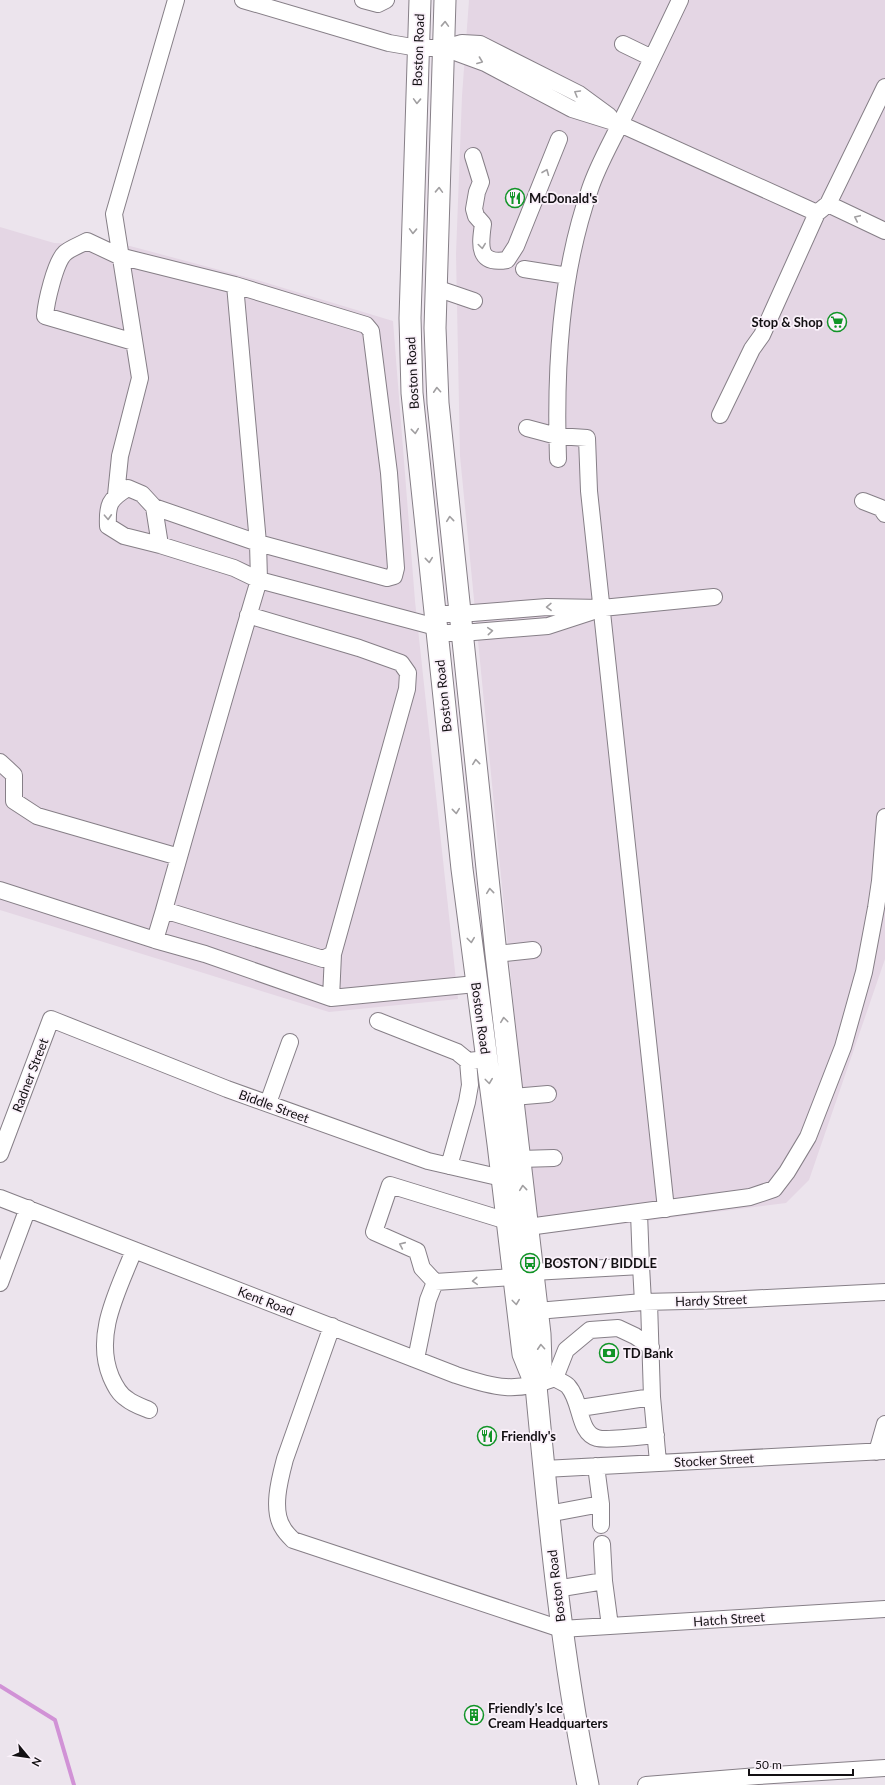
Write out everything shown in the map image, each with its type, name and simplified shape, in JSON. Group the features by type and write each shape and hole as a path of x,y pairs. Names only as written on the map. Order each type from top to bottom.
{"main road":[{"name":"Boston Road","path":"420,0 410,362 414,419 476,984 477,1060 502,1178 507,1221 523,1275 537,1311 541,1353 536,1386 556,1589 567,1629 573,1705 588,1785"},
{"name":"Boston Road","path":"445,0 436,288 435,353 437,390 496,954 528,1227 523,1275 523,1354 536,1386"}],"street":[{"path":"176,0 114,214 119,256 140,378 120,456 116,495 108,509 108,526 124,536 160,544 234,568 259,580 436,625 461,623 548,626 602,608 714,597"},
{"path":"243,0 389,43 418,48 444,48 467,42 487,47 580,94 620,124 823,209 885,231"},
{"path":"363,0 378,4 386,0"},
{"path":"558,459 556,400 568,276 579,226 590,188 605,154 680,0"},
{"path":"623,44 652,58"},
{"path":"720,415 752,349 762,335 823,209 885,87"},
{"path":"473,156 481,182 477,192 474,209 476,216 483,224 480,246 483,253 490,259 498,261 507,260 516,246 559,139"},
{"path":"116,495 128,488 142,494 154,507 258,543 387,578 394,576 396,568 389,473 372,331 366,326 235,285 119,256 87,242 64,254 59,261 55,274 46,304 45,316 134,342"},
{"path":"524,269 568,276"},
{"path":"155,940 259,580 258,543 235,285"},
{"path":"436,288 474,301"},
{"path":"527,428 557,436 587,438 589,492 666,1209"},
{"path":"863,501 881,508 885,514"},
{"path":"154,507 160,544"},
{"path":"248,615 359,648 401,663 408,673 407,689 333,954 331,998"},
{"path":"0,762 14,775 14,801 37,816 178,857"},
{"path":"528,1227 750,1197 774,1189 787,1172 808,1137 843,1047 864,972 880,881 885,817"},
{"path":"0,890 155,940 205,954 331,998 476,984"},
{"path":"164,910 323,959 333,954"},
{"path":"496,954 533,950"},
{"name":"Biddle Street","path":"51,1019 268,1104 428,1161 502,1178"},
{"name":"Radner Street","path":"0,1154 51,1019"},
{"path":"378,1021 477,1060 449,1166"},
{"path":"268,1104 290,1042"},
{"path":"513,1097 548,1094"},
{"path":"520,1159 554,1158"},
{"path":"507,1221 390,1185 374,1232 417,1251 422,1268 435,1282 471,1281 523,1275 641,1266"},
{"name":"Kent Road","path":"0,1198 456,1375 500,1388 536,1386 555,1378"},
{"path":"0,1283 28,1208"},
{"path":"639,1213 641,1266 651,1347 652,1397 658,1462"},
{"path":"134,1250 109,1318 106,1329 105,1352 110,1374 120,1393 128,1400 149,1410"},
{"path":"416,1359 428,1300 435,1282"},
{"name":"Hardy Street","path":"537,1311 646,1302 727,1300 885,1292"},
{"path":"332,1326 285,1459 276,1502 282,1526 293,1540 567,1629"},
{"path":"651,1347 635,1336 618,1328 590,1330 566,1350 555,1378 567,1386 576,1398 580,1408 583,1424 588,1434 598,1438 656,1435"},
{"path":"580,1408 652,1397"},
{"path":"881,1452 885,1424"},
{"name":"Stocker Street","path":"544,1470 658,1462 881,1452"},
{"path":"596,1466 601,1504 601,1525"},
{"path":"548,1514 601,1504"},
{"path":"602,1544 604,1581 610,1626"},
{"path":"556,1589 604,1581"},
{"name":"Hatch Street","path":"567,1629 885,1609"},
{"path":"646,1785 885,1768"}],"shaded area":[{"path":"469,0 885,0 885,959 809,1180 786,1203 536,1235 460,456 456,254 462,96"},
{"path":"0,227 54,243 130,246 257,280 393,321 415,601 458,999 329,1012 0,910"}],"waterway":[{"path":"0,1686 55,1720 74,1785"}],"place":[{"name":"McDonald's","path":"515,198"},
{"name":"Stop & Shop","path":"837,322"},
{"name":"BOSTON / BIDDLE","path":"530,1263"},
{"name":"TD Bank","path":"609,1353"},
{"name":"Friendly's","path":"487,1436"},
{"name":"Friendly's Ice Cream Headquarters","path":"474,1715"}]}
